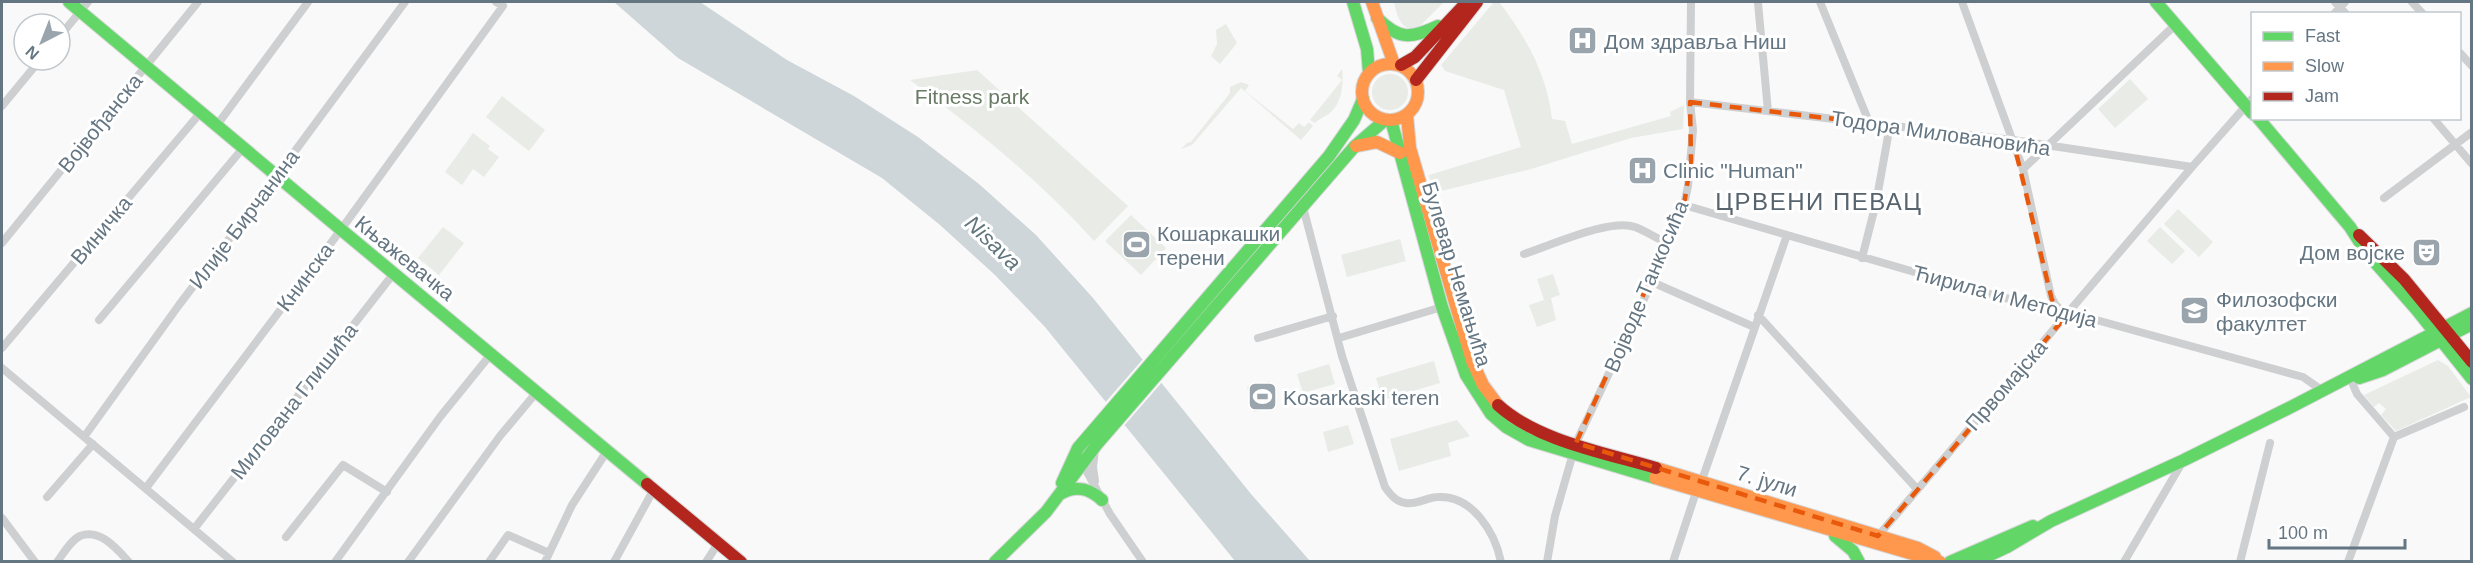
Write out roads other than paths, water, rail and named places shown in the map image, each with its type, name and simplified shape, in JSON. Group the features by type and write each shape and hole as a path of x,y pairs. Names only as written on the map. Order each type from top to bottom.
{"street":[{"name":"Књажевачка","path":"69,2 84,6 147,66 276,177 741,561"},
{"name":"Војвођанска","path":"2,243 198,2"},
{"path":"217,125 308,2"},
{"name":"Илије Бирчанина","path":"84,437 179,305 405,2"},
{"path":"1353,2 1367,48 1369,73"},
{"path":"1176,342 1372,129 1388,120 1407,115 1415,106 1418,96 1416,80 1410,71 1397,64 1372,2"},
{"path":"1058,494 1071,460 1093,442 1329,156 1350,127 1362,99 1363,83 1369,73 1384,64 1397,64 1415,57 1467,2"},
{"path":"1416,80 1477,2"},
{"name":"Војводе Танкосића","path":"1547,561 1555,516 1574,448 1652,282 1684,205 1693,130 1690,102 1691,2"},
{"path":"1820,2 1869,122"},
{"path":"1962,2 2023,169 2052,300 2057,307 2068,314"},
{"path":"2156,2 2250,106"},
{"path":"1758,3 1768,111"},
{"name":"Книнска","path":"146,488 340,231 500,4"},
{"path":"72,21 84,6"},
{"path":"1377,18 1389,30 1400,36 1411,37 1423,34 1447,22"},
{"path":"2023,169 2175,25"},
{"path":"2461,54 2472,66"},
{"path":"2,106 30,72"},
{"path":"1362,99 1372,114 1388,120"},
{"name":"Тодора Миловановића","path":"1690,102 2013,140 2046,147 2192,167"},
{"name":"Првомајска","path":"1878,536 2192,167 2250,106"},
{"name":"Виничка","path":"2,348 201,112"},
{"name":"Булевар Немањића","path":"1407,115 1410,148 1476,374 1497,405 1521,424 1574,448"},
{"name":"Булевар Немањића","path":"1388,120 1400,153 1442,307 1466,375 1491,414 1521,437 1574,448"},
{"path":"2260,120 2350,227 2373,246 2424,302 2472,379"},
{"path":"2435,120 2472,164"},
{"path":"1862,258 1876,203 1890,125"},
{"path":"2384,198 2472,132"},
{"path":"1355,146 1377,142 1400,153"},
{"path":"99,320 243,148"},
{"name":"Ћирила и Методија","path":"1684,205 1862,258 2303,377 2323,391"},
{"path":"1302,207 1342,356 1384,487 1392,496 1406,504 1437,497 1456,498 1470,506 1484,522 1501,561"},
{"path":"1524,254 1599,228 1616,225 1634,226 1668,243"},
{"path":"1673,561 1787,235"},
{"name":"Милована Глишића","path":"194,529 394,273"},
{"path":"1652,282 1754,327"},
{"path":"1339,338 1442,307"},
{"path":"2335,385 2383,370 2472,313"},
{"path":"1758,315 1917,489"},
{"path":"1258,338 1333,316"},
{"path":"1975,561 2007,547 2051,521 2184,460 2335,385 2442,334 2472,324"},
{"path":"2442,334 2472,362"},
{"path":"335,561 440,417 490,354"},
{"path":"2,368 233,561"},
{"path":"2350,380 2357,394 2394,437"},
{"path":"408,561 500,436 536,393"},
{"path":"2348,561 2394,437 2464,407"},
{"path":"995,561 1038,520 1084,462 1093,442"},
{"path":"1093,442 1093,467 1100,495"},
{"path":"2240,561 2270,442"},
{"path":"48,497 93,444"},
{"name":"7. јули","path":"1574,448 1918,548 1942,561"},
{"path":"545,561 572,505 607,451"},
{"path":"2124,561 2184,460"},
{"path":"1084,462 1118,528 1143,561"},
{"path":"286,537 343,465 387,492"},
{"path":"1058,494 1073,482 1080,481 1091,483 1100,495"},
{"name":"7. јули","path":"1699,486 1826,531 1942,561"},
{"path":"614,561 654,489"},
{"path":"2,518 35,561"},
{"path":"1950,561 2019,530 2051,521"},
{"path":"1826,531 1847,546 1859,561"},
{"path":"57,561 78,537 86,535 98,537 110,543 129,561"},
{"path":"489,561 508,535 549,553"},
{"path":"706,561 719,542"},
{"path":"2002,561 2007,547"}],"water":[{"name":"Nisava","path":"614,2 700,2 787,60 854,96 918,137 979,184 1036,235 1093,298 1251,494 1310,561 1235,561 1045,327 995,275 940,225 882,178 678,58"}],"place":[{"name":"Дом здравља Ниш","path":"1583,41"},
{"name":"Clinic \"Human\"","path":"1642,170"},
{"name":"Кошаркашки терени","path":"1136,245"},
{"name":"Дом војске","path":"2426,252"},
{"name":"Филозофски факултет","path":"2195,311"},
{"name":"Kosarkaski teren","path":"1262,397"}],"district":[{"name":"ЦРВЕНИ ПЕВАЦ","path":"1819,201"}],"park label":[{"name":"Fitness park","path":"972,96"}]}
